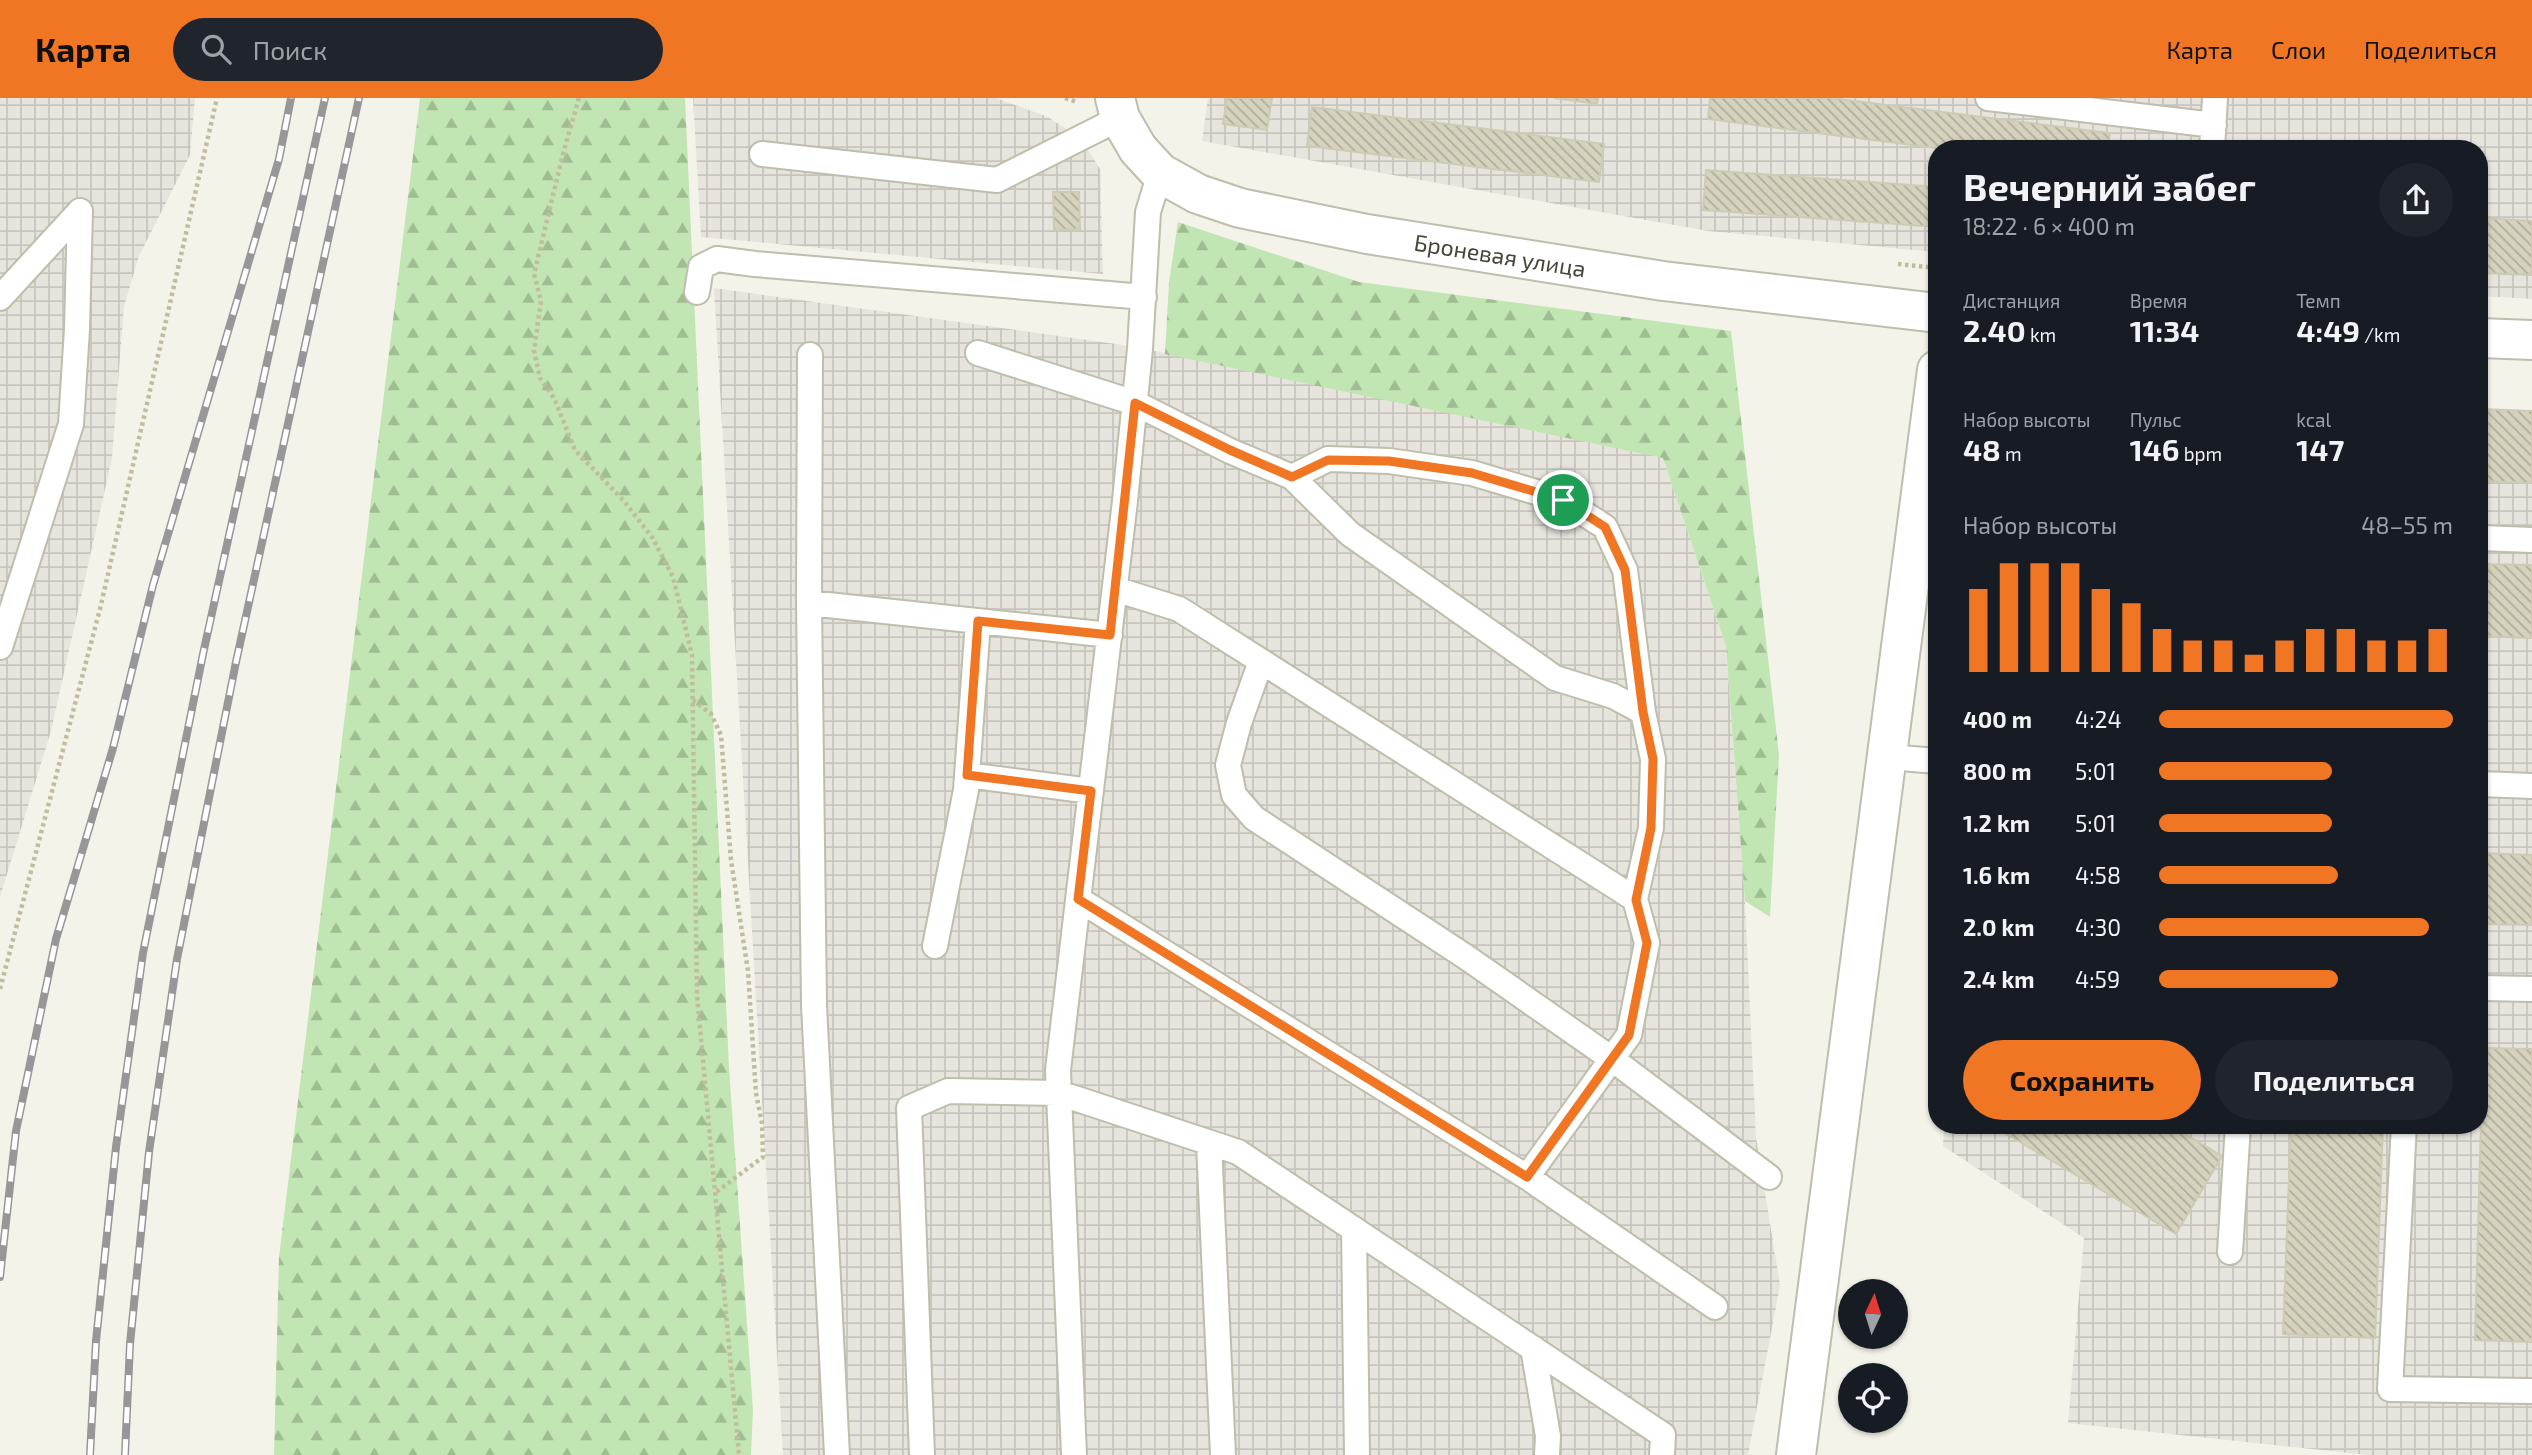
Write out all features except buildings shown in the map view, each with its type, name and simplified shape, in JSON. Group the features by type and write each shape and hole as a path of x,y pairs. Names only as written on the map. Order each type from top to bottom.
{"street":[{"name":"Броневая улица","path":"1118,108 1138,149 1160,173 1198,194 1240,208 1367,234 1662,281 1928,312"},
{"path":"2488,338 2532,340"},
{"path":"1796,1455 1928,441"}],"lane":[{"path":"1988,98 2213,137 2215,98"},
{"path":"762,154 997,180 1118,108"},
{"path":"1074,1455 1058,1070 1135,403 1148,212 1160,173"},
{"path":"0,298 80,211 71,424 0,646"},
{"path":"697,292 701,267 717,259 1144,297"},
{"path":"978,353 1135,403 1292,477 1350,534 1555,678 1613,696 1643,712"},
{"path":"810,355 809,603 814,1005 837,1455"},
{"path":"1292,477 1328,460 1389,461 1472,473 1563,500 1605,527 1625,570 1643,712 1653,759 1651,828 1636,900 1647,943 1629,1035 1527,1177"},
{"path":"2488,538 2532,540"},
{"path":"1115,589 1179,609 1636,900"},
{"path":"809,603 1110,635"},
{"path":"934,946 966,790 978,621"},
{"path":"1261,661 1239,723 1228,765 1234,795 1247,811 1466,957 1612,1059 1769,1177"},
{"path":"1888,757 1928,760"},
{"path":"967,775 1091,791"},
{"path":"2488,784 2532,786"},
{"path":"1078,899 1527,1177 1715,1307"},
{"path":"2488,988 2532,989"},
{"path":"922,1455 909,1108 948,1091 1059,1093 1237,1152 1664,1435 1662,1455"},
{"path":"2230,1252 2237,1134"},
{"path":"2404,1134 2390,1389 2532,1391"},
{"path":"1209,1143 1223,1455"},
{"path":"1354,1229 1357,1455"},
{"path":"1533,1348 1548,1436 1547,1455"}],"path":[{"path":"0,989 100,610 217,98"},
{"path":"579,98 534,274 541,301 534,351 540,379 554,398 575,450 623,500 645,528 673,578 692,655 698,995 739,1455"},
{"path":"1897,264 1928,267"},
{"path":"692,700 711,714 721,735 731,860 748,971 756,1093 762,1123 762,1157 715,1193"}],"shaded area":[{"path":"0,98 195,98 190,155 139,256 124,306 112,458 51,731 0,897"},
{"path":"693,98 996,98 1048,117 1081,139 1100,169 1103,274 701,237"},
{"path":"1208,98 2532,98 2532,299 2488,296 2488,140 1928,140 1928,251 1708,231 1202,141"},
{"path":"714,288 1123,345 1499,417 1663,458 1726,646 1745,901 1756,1137 1780,1285 1748,1455 783,1455"},
{"path":"2488,409 2532,411 2532,1455 2368,1455 2068,1423 2084,1238 1943,1146 1944,1134 2488,1134"}],"green space":[{"path":"420,98 685,98 729,1068 753,1410 751,1455 274,1455 279,1257"},
{"path":"1178,222 1359,282 1731,331 1779,755 1770,917 1745,901 1726,646 1663,458 1165,354 1169,282"}],"railway":[{"path":"0,1277 16,1131 56,939 113,748 153,585 279,159 291,98"},
{"path":"90,1455 96,1341 116,1147 143,953 203,654 325,98"},
{"path":"125,1455 130,1344 149,1152 177,959 236,662 359,98"}],"route":[{"path":"1135,403 1292,477 1328,460 1389,461 1472,473 1563,500 1605,527 1625,570 1643,712 1653,759 1651,828 1636,900 1647,943 1629,1035 1527,1177 1078,899 1091,791 967,775 978,621 1110,635 1135,403"}]}
